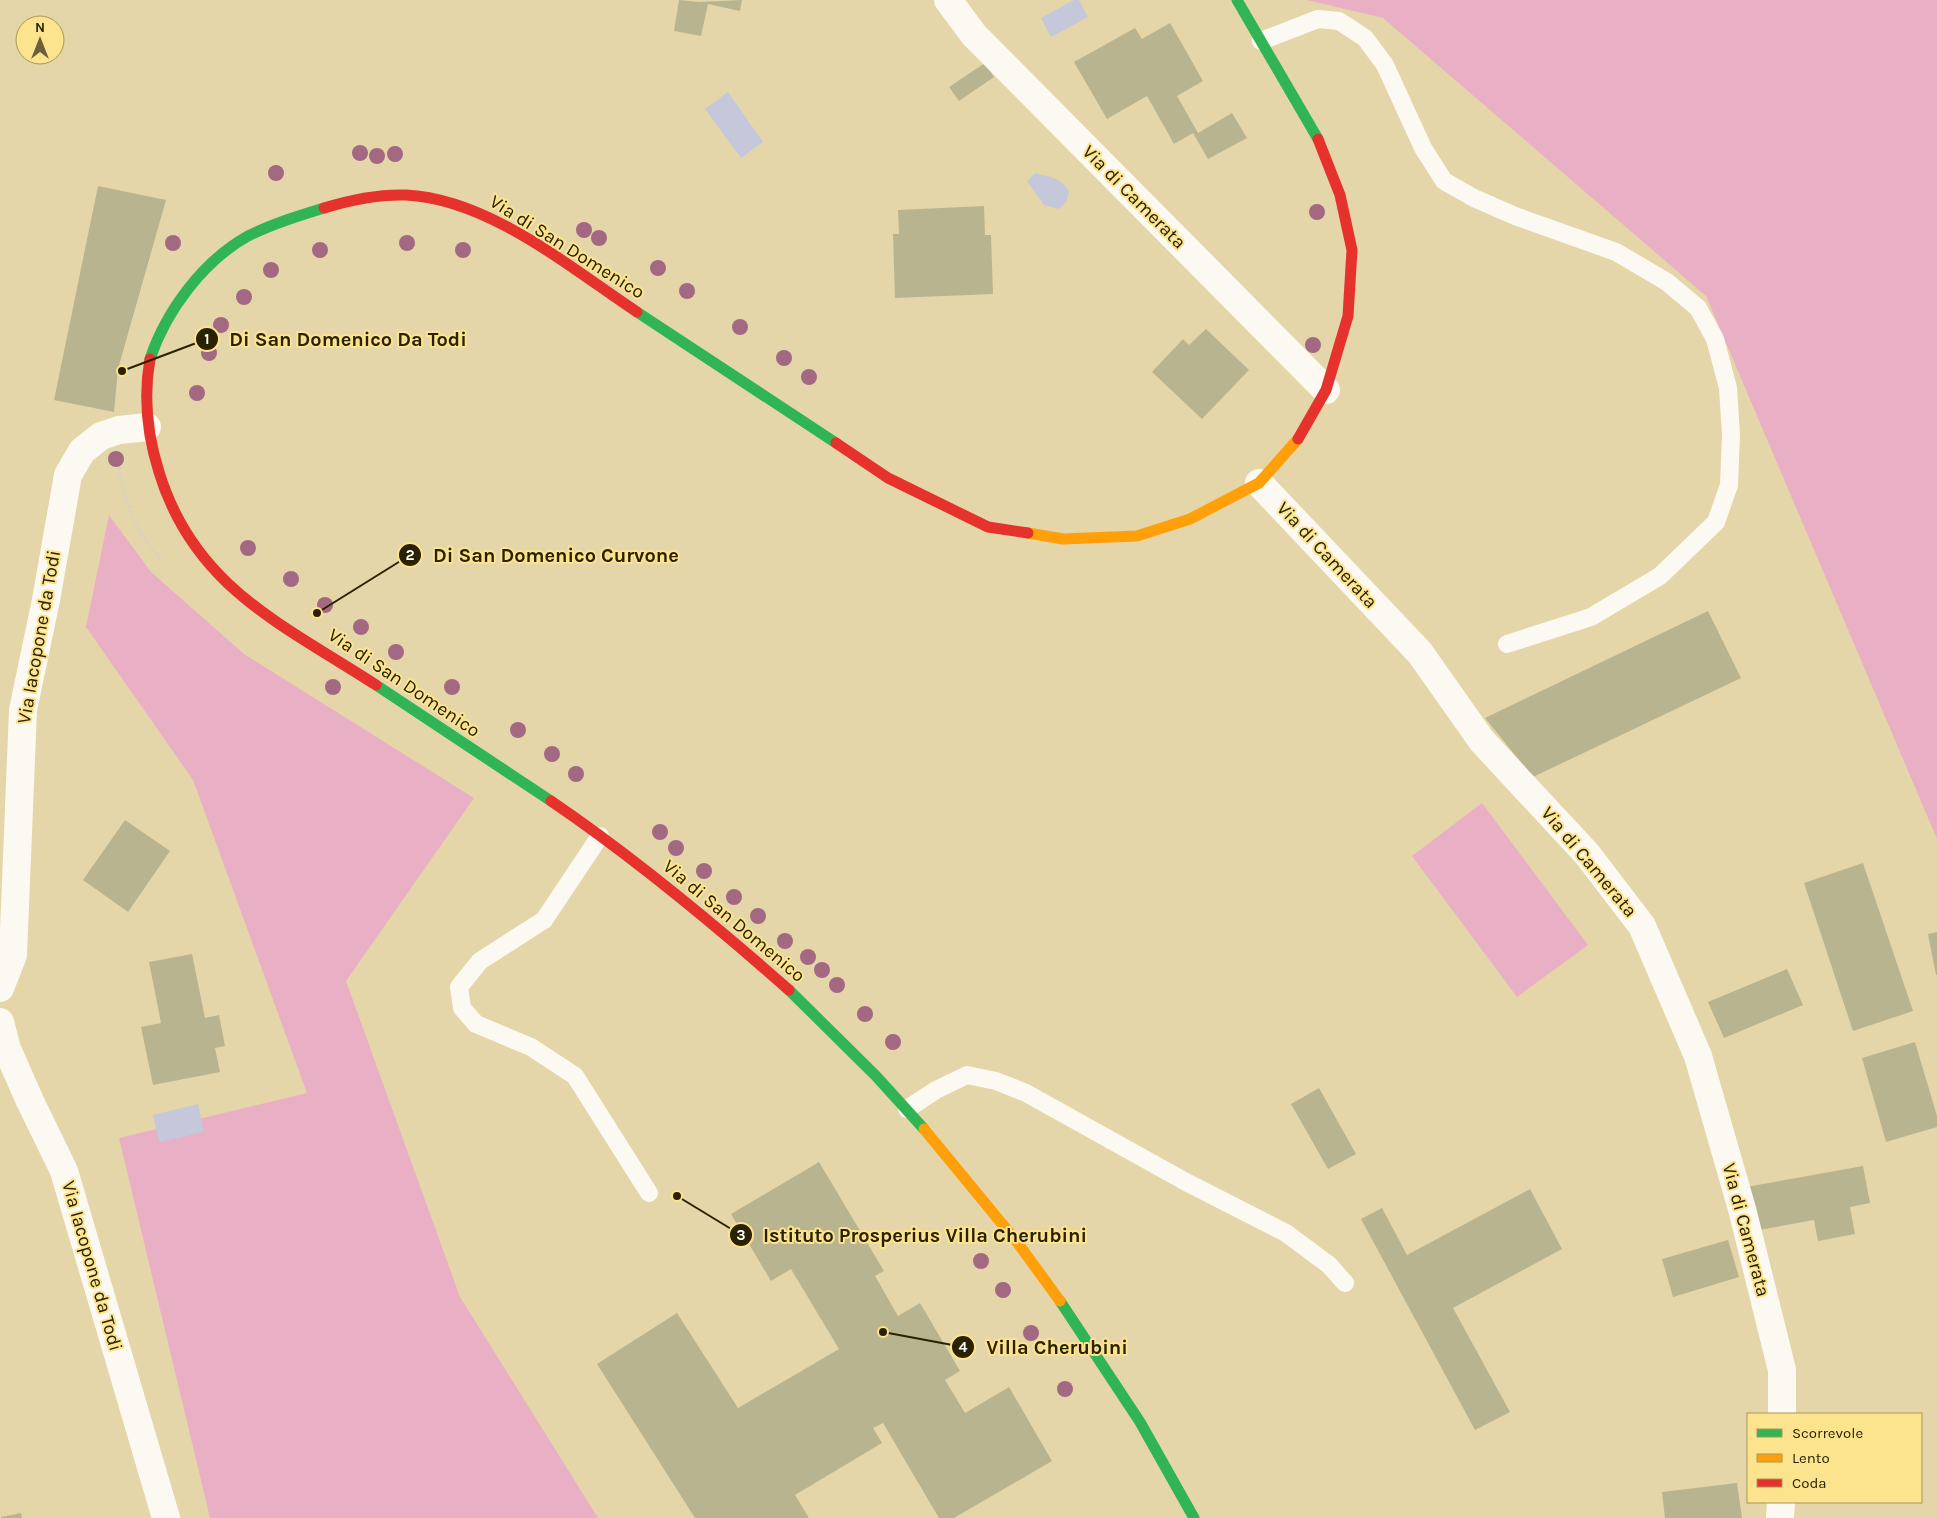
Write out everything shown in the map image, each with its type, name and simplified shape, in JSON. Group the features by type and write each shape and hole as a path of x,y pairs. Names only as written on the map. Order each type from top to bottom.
{"main road":[{"name":"Via di San Domenico","path":"1194,1518 1145,1429 1058,1294 979,1191 907,1109 811,1009 712,922 600,836 266,612 211,569 195,550 169,503 152,454 144,403 146,375 156,338 174,303 185,290 238,242 274,225 363,197 418,196 476,210 525,238 888,478 988,527 1063,540 1137,536 1190,519 1259,482 1298,440 1326,390 1348,316 1352,250 1340,195 1316,133 1237,0"}],"street":[{"name":"Via di Camerata","path":"948,0 974,35 1326,390"},
{"name":"Via Iacopone da Todi","path":"0,988 13,955 23,710 46,600 68,475 82,451 101,436 112,432 148,427"},
{"name":"Via di Camerata","path":"1259,482 1420,653 1482,741 1587,854 1642,926 1698,1056 1733,1180 1782,1370 1782,1413"},
{"name":"Via Iacopone da Todi","path":"0,1022 7,1049 22,1084 64,1171 166,1518"},
{"path":"1780,1503 1780,1518"}],"lane":[{"path":"1261,41 1318,19 1340,21 1364,38 1385,65 1423,148 1444,181 1474,198 1515,216 1616,252 1667,282 1698,308 1715,338 1728,388 1731,434 1729,485 1716,522 1660,576 1591,617 1507,644"},
{"path":"600,836 544,920 480,961 459,987 462,1008 476,1024 531,1047 575,1076 649,1193"},
{"path":"907,1109 936,1090 967,1075 996,1081 1026,1093 1186,1182 1286,1233 1329,1265 1345,1283"}],"path":[{"path":"112,432 124,498 148,546 169,567"}],"shaded area":[{"path":"1307,0 1937,0 1937,839 1706,296 1383,18"},
{"path":"109,515 151,572 244,654 474,798 346,981 460,1297 598,1518 210,1518 119,1138 307,1093 193,780 86,627"},
{"path":"1482,803 1588,945 1517,997 1412,856"}],"water":[{"path":"1074,0 1079,0 1088,17 1051,37 1041,18"},
{"path":"728,92 763,142 741,158 705,109"},
{"path":"1035,173 1055,179 1066,187 1069,192 1066,202 1059,209 1044,205 1027,181"},
{"path":"198,1104 204,1132 159,1142 153,1115"}],"building":[{"path":"679,0 699,2 742,0 740,11 708,4 701,36 674,31"},
{"path":"1170,23 1203,81 1177,96 1198,133 1232,113 1247,138 1208,159 1193,133 1174,144 1147,96 1107,119 1074,62 1135,28 1142,39"},
{"path":"985,63 994,77 959,101 949,87"},
{"path":"98,186 166,200 118,369 114,412 54,400"},
{"path":"984,206 985,235 991,235 993,294 895,298 893,234 899,234 898,210"},
{"path":"1206,329 1249,370 1202,419 1152,372 1183,339 1189,345"},
{"path":"1708,611 1741,678 1533,777 1485,718"},
{"path":"125,820 170,851 128,912 83,880"},
{"path":"1863,863 1913,1011 1853,1031 1804,883"},
{"path":"1937,932 1937,975 1936,975 1928,934"},
{"path":"192,954 205,1018 219,1015 225,1046 215,1048 220,1072 153,1085 141,1027 161,1023 149,962"},
{"path":"1787,969 1803,1005 1724,1038 1708,1002"},
{"path":"1915,1042 1937,1116 1937,1127 1886,1142 1862,1058"},
{"path":"1319,1088 1356,1154 1328,1169 1291,1104"},
{"path":"819,1162 884,1271 875,1276 898,1316 920,1303 960,1371 945,1380 965,1413 1009,1387 1052,1461 954,1518 939,1518 883,1423 873,1428 882,1443 795,1495 809,1518 695,1518 597,1364 677,1313 738,1408 839,1349 791,1269 771,1281 731,1214"},
{"path":"1863,1166 1870,1203 1850,1207 1855,1234 1818,1241 1814,1220 1754,1231 1746,1187"},
{"path":"1530,1189 1562,1249 1453,1308 1510,1412 1475,1430 1361,1219 1382,1208 1407,1255"},
{"path":"1728,1240 1739,1277 1673,1297 1662,1259"},
{"path":"1737,1483 1742,1518 1665,1518 1662,1492"},
{"path":"21,1513 22,1518 1,1518 1,1517"}],"traffic: fast":[{"path":"1237,0 1318,139"},
{"path":"150,359 157,341 176,306 201,273 216,259 248,236 285,220 324,208"},
{"path":"637,312 836,443"},
{"path":"376,685 551,801"},
{"path":"789,990 876,1076 924,1129"},
{"path":"1060,1301 1140,1422 1194,1518"}],"traffic: slow":[{"path":"1028,533 1063,539 1137,536 1190,519 1259,483 1298,439"},
{"path":"924,1129 1017,1242 1060,1301"}],"traffic: jam":[{"path":"1298,439 1326,390 1348,316 1352,250 1340,195 1318,139"},
{"path":"324,208 364,198 406,195 437,199 468,209 498,222 527,238 637,312"},
{"path":"150,359 147,416 155,458 175,512 194,545 218,574 245,599 275,621 376,685"},
{"path":"836,443 888,478 988,527 1028,533"},
{"path":"551,801 613,845 673,892 789,990"}],"place":[{"name":"Di San Domenico Da Todi","path":"122,371"},
{"name":"Di San Domenico Curvone","path":"317,613"},
{"name":"Istituto Prosperius Villa Cherubini","path":"677,1196"},
{"name":"Villa Cherubini","path":"883,1332"}]}
